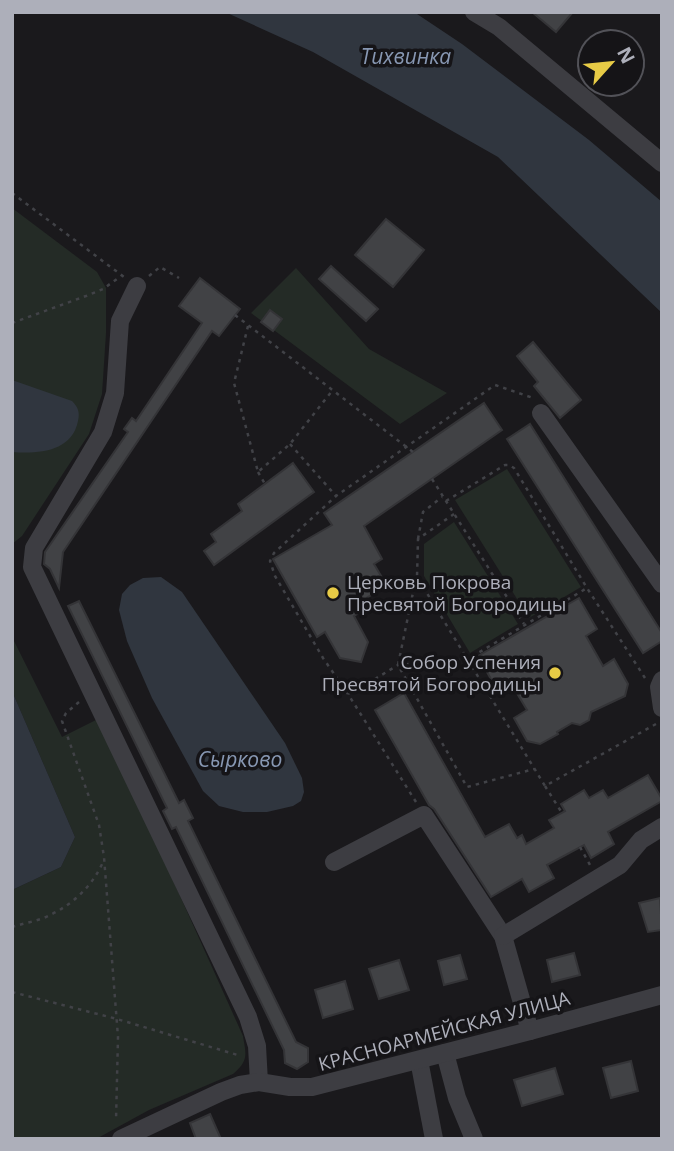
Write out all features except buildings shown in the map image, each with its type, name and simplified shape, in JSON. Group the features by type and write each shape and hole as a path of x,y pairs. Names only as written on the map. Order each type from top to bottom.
{"street":[{"path":"474,12 499,27 662,163"},
{"path":"137,286 120,321 115,393 103,432 34,548 32,567 248,1017 257,1046 259,1082"},
{"path":"537,405 662,584"},
{"path":"660,684 662,708"},
{"path":"334,862 424,815 503,936 530,1031"},
{"path":"503,936 620,865 641,840 662,827"},
{"name":"КРАСНОАРМЕЙСКАЯ УЛИЦА","path":"118,1132 240,1085 259,1082 290,1087 313,1087 662,995"},
{"path":"445,1054 457,1098 474,1139"},
{"path":"419,1060 434,1139"}],"path":[{"path":"12,193 137,286"},
{"path":"160,267 179,278"},
{"path":"12,323 95,293 121,275"},
{"path":"235,316 413,452"},
{"path":"248,326 234,383 258,472 265,484"},
{"path":"424,815 323,658 275,576 270,561 274,553 336,496 495,385 537,405"},
{"path":"258,472 290,444 332,391"},
{"path":"290,444 336,496"},
{"path":"446,501 505,465 514,468 641,674 650,683 660,684"},
{"path":"432,479 524,625"},
{"path":"443,496 423,512 416,577 398,665 467,787 534,769"},
{"path":"418,539 454,514"},
{"path":"416,577 562,813"},
{"path":"375,679 398,665 468,659 587,588"},
{"path":"348,694 367,683"},
{"path":"93,691 66,713 62,721 99,825 104,857 118,1037 118,1132"},
{"path":"545,786 662,720"},
{"path":"12,927 49,916 77,898 92,882 104,857"},
{"path":"12,992 258,1060"}],"shaded area":[{"path":"12,208 97,272 106,288 106,333 102,394 89,434 22,536 12,544"},
{"path":"296,268 369,349 447,393 400,424 251,313"},
{"path":"507,469 581,587 529,618 455,500"},
{"path":"454,522 518,624 470,653 424,576 424,544"},
{"path":"12,637 62,737 100,718 243,1036 245,1057 242,1065 233,1074 149,1110 96,1139 12,1139 12,890 61,867 75,837 12,691"}],"water":[{"name":"Тихвинка","path":"225,12 414,12 462,44 589,140 662,202 662,313 498,157 313,52"},
{"path":"12,380 72,401 76,405 79,418 69,439 52,449 12,452"},
{"name":"Сырково","path":"161,577 182,592 285,743 302,778 304,792 301,801 293,806 267,812 243,812 219,806 203,791 152,698 127,641 119,610 122,594 130,585 143,578"},
{"path":"12,691 75,837 61,867 12,890"}],"place":[{"name":"Церковь Покрова Пресвятой Богородицы","path":"333,593"},
{"name":"Собор Успения Пресвятой Богородицы","path":"555,673"}]}
